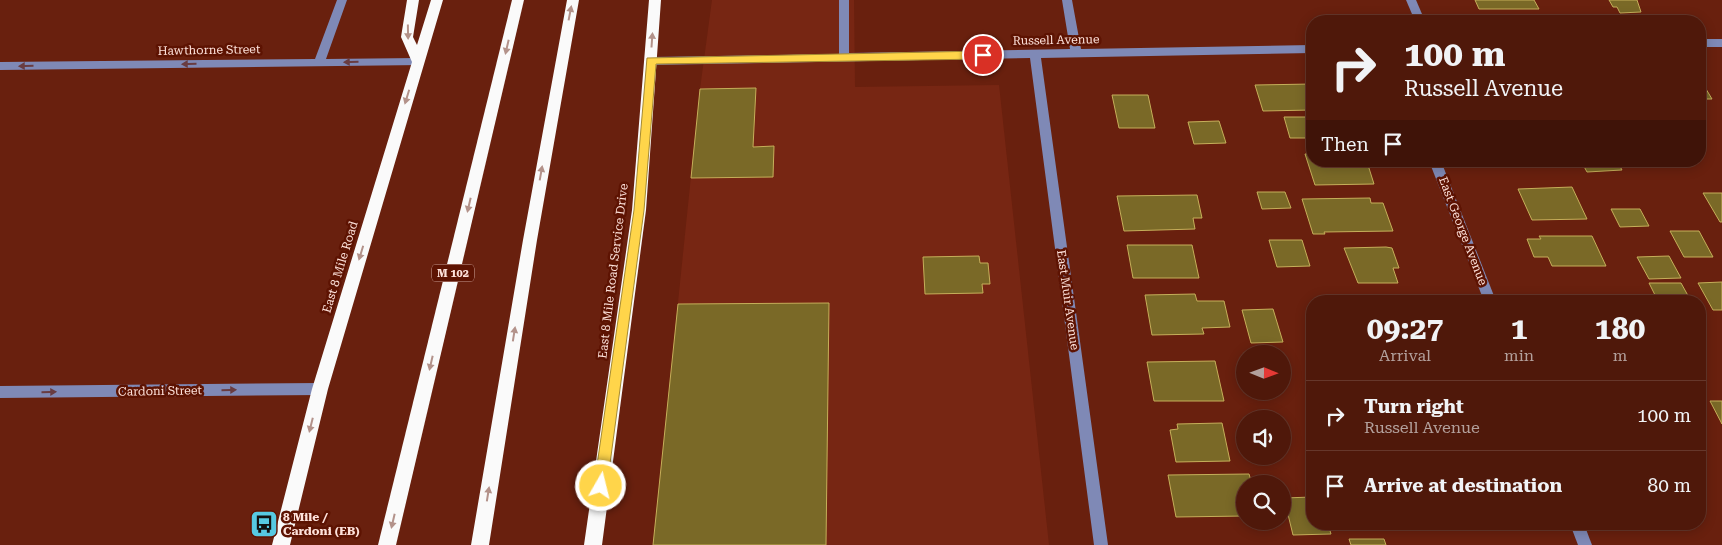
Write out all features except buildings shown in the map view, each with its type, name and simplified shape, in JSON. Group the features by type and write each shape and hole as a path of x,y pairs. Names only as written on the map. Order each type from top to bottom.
{"highway":[{"path":"413,0 407,38 418,62"},
{"name":"East 8 Mile Road","path":"281,545 320,389 437,0"},
{"name":"M 102","path":"387,545 518,0"},
{"path":"480,544 572,0"},
{"name":"East 8 Mile Road Service Drive","path":"593,545 639,210 655,0"}],"street":[{"path":"319,63 342,0"},
{"path":"844,0 844,57"},
{"path":"1067,0 1076,53"},
{"path":"1411,0 1417,15"},
{"path":"1706,44 1722,43"},
{"name":"Russell Avenue","path":"651,60 1306,49"},
{"name":"East Muir Avenue","path":"1035,54 1101,545"},
{"name":"Hawthorne Street","path":"0,66 418,62"},
{"name":"East George Avenue","path":"1437,167 1488,295"},
{"name":"Cardoni Street","path":"0,392 320,389"},
{"path":"1579,530 1585,545"}],"shaded area":[{"path":"712,0 854,0 855,87 999,85 1049,545 653,545 700,89"}],"place":[{"name":"8 Mile / Cardoni (EB)","path":"264,524"}],"route":[{"path":"601,486 639,210 651,60 983,55"}]}
